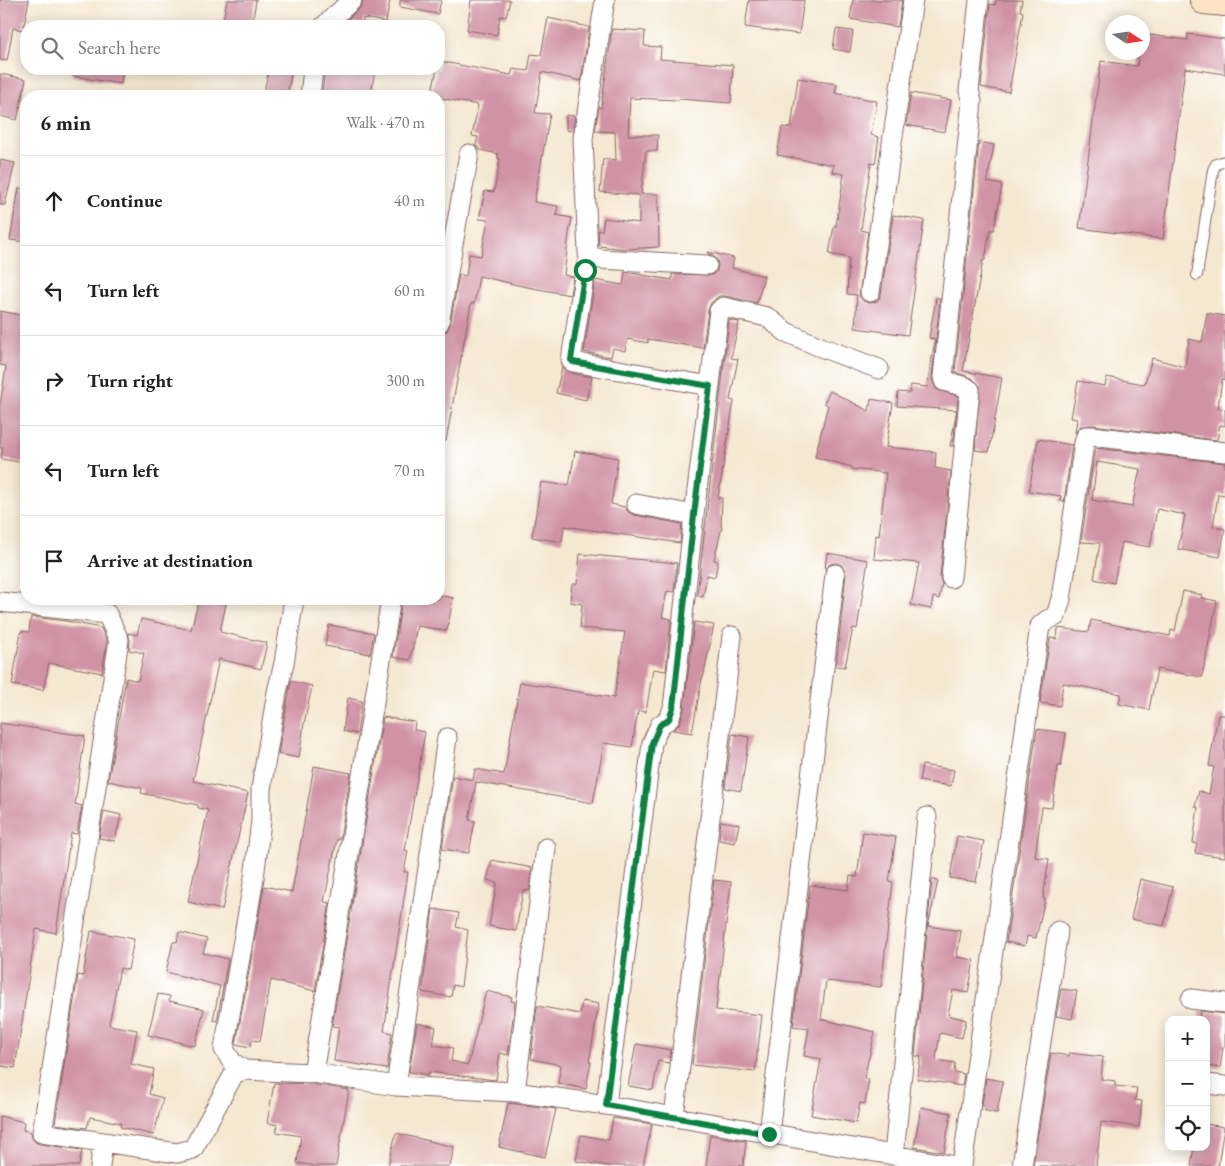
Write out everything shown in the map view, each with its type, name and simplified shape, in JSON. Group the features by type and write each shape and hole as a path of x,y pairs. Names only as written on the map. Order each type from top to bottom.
{"main road":[{"path":"1204,0 1225,2"}],"street":[{"path":"330,20 352,0"},
{"path":"605,0 583,138 588,253 593,257 707,265"},
{"path":"870,292 913,0"},
{"path":"951,578 970,390 966,386 944,381 943,377 972,101 969,91 979,0"},
{"path":"311,90 312,75"},
{"path":"445,289 469,154"},
{"path":"593,257 585,270 571,360 573,362 710,386"},
{"path":"606,1105 652,743 660,725 669,719 673,708 719,310 723,307 767,317 786,332 879,369"},
{"path":"962,1166 1040,626 1056,616 1061,598 1086,436 1225,452"},
{"path":"636,504 694,515"},
{"path":"769,1134 836,574"},
{"path":"0,602 20,604"},
{"path":"27,605 107,614 119,640 42,1133 177,1153 193,1149 234,1074 244,1070 313,1074 396,1086 515,1092 606,1105 956,1166"},
{"path":"244,1070 232,1062 224,1049 254,878 261,822 261,789 293,605"},
{"path":"313,1074 390,605"},
{"path":"674,1117 732,636"},
{"path":"396,1086 447,738"},
{"path":"894,1155 927,817"},
{"path":"515,1092 546,848"},
{"path":"1022,1166 1058,931"},
{"path":"1191,999 1225,1003"},
{"path":"1210,1084 1225,1086"},
{"path":"100,1166 103,1142"}],"lane":[{"path":"1197,275 1214,170 1216,164 1225,160"}],"building":[{"path":"0,0 29,0 25,20 20,20 20,29 13,28 7,61 0,60"},
{"path":"227,0 256,0 253,20 223,20"},
{"path":"363,0 390,0 386,20 363,18 363,20 347,20 360,8"},
{"path":"400,0 441,0 438,14 400,7"},
{"path":"471,0 510,0 506,17 500,16 497,35 467,30"},
{"path":"749,0 804,0 799,34 745,27"},
{"path":"853,0 902,0 898,27 850,19"},
{"path":"996,0 1022,0 1020,11 1023,12 1009,92 981,87 990,4 995,5"},
{"path":"548,18 589,27 581,81 542,72 535,113 550,114 534,202 558,206 556,215 572,218 564,275 573,277 570,295 479,276 474,304 471,303 445,441 445,332 450,325 459,274 466,276 469,254 481,256 488,220 479,219 485,191 494,192 500,159 498,159 498,154 480,150 476,145 478,137 472,136 478,105 445,99 445,90 432,90 436,75 445,75 445,62 511,75 513,69 528,71 531,54 541,55"},
{"path":"612,29 645,31 644,46 661,47 660,59 733,65 731,103 630,98 628,135 658,135 657,151 646,151 641,194 658,194 659,247 625,249 599,246 598,230 602,231 604,218 639,223 639,195 600,192 603,159 616,160 615,132 595,131 599,107 601,108"},
{"path":"836,29 853,31 850,52 833,49"},
{"path":"1188,34 1225,39 1225,74 1185,68 1163,239 1079,228 1101,61 1137,66 1138,60 1150,60 1150,35 1188,40"},
{"path":"0,74 26,79 24,90 20,90 20,106 17,120 0,116"},
{"path":"72,75 122,75 121,84"},
{"path":"268,75 291,75 288,90 264,90"},
{"path":"324,75 374,75 372,90 322,90"},
{"path":"798,78 837,84 835,93 877,101 871,135 879,137 875,164 871,163 861,230 868,232 859,296 863,301 869,303 879,299 893,215 924,220 908,335 855,328 857,295 847,294 849,258 829,254 834,226 836,226 844,174 832,172 834,165 777,155 782,127 791,128"},
{"path":"911,93 951,100 945,132 906,125"},
{"path":"566,115 575,116 573,131 566,130"},
{"path":"979,142 994,145 987,182 1002,185 994,230 990,230 985,260 983,260 963,371 1002,378 989,452 975,450 980,386 972,378 955,372"},
{"path":"0,160 15,163 5,205 0,205"},
{"path":"19,188 20,188 20,241 10,240"},
{"path":"708,252 734,258 732,268 764,276 757,303 719,296 711,303 708,310 703,348 648,339 648,343 628,339 625,351 613,348 611,357 584,352 595,280 623,285 625,272 672,280 672,274 712,275 717,271 718,265 717,260"},
{"path":"936,298 940,298 932,379 936,389 958,396 957,410 897,406 898,392 910,393 911,385 927,387 935,339 929,338"},
{"path":"0,311 20,315 20,462 1,459 3,448 0,448 0,406 6,366 0,365"},
{"path":"1207,313 1225,316 1225,380 1222,379 1218,408 1225,410 1225,426 1220,425 1217,440 1092,425 1080,427 1075,433 1077,419 1071,418 1078,381 1105,386 1107,377 1143,384 1145,383 1152,358 1185,367 1189,339 1202,342"},
{"path":"729,320 739,322 731,358 738,359 730,400 734,401 718,498 722,498 722,527 714,560 718,561 715,577 707,575 703,597 697,596"},
{"path":"562,367 571,373 592,377 586,400 556,393"},
{"path":"830,391 869,411 871,399 893,403 886,447 936,452 935,468 951,471 940,577 942,584 939,599 933,597 931,609 911,605 919,563 874,559 876,535 879,536 886,473 852,469 852,467 815,457 828,405 824,403"},
{"path":"956,414 953,446 950,446"},
{"path":"1038,439 1072,445 1064,502 1060,501 1061,496 1029,491"},
{"path":"1095,448 1225,463 1225,495 1218,494 1213,527 1225,529 1220,557 1178,549 1185,515 1157,509 1150,547 1122,542 1114,583 1094,579 1100,543 1081,542","holes":["1097,462 1140,469 1132,507 1092,500"]},
{"path":"575,451 618,458 611,504 625,507 628,512 634,515 682,524 680,543 564,526 562,542 532,537 541,482 569,486"},
{"path":"827,553 868,560 857,629 853,628 845,667 836,666 846,575 841,565 836,563 830,564 825,570"},
{"path":"580,554 677,563 674,592 667,591 662,617 671,619 666,671 653,669 646,712 638,711 632,747 604,743 593,803 476,782 469,820 475,821 469,853 442,849 453,776 473,780 475,769 504,774 520,682 614,698 625,632 580,628 582,604 570,602 572,584 577,584"},
{"path":"1183,591 1202,595 1201,598 1217,601 1202,677 1157,669 1149,710 1119,704 1121,694 1063,683 1060,706 1040,703 1050,638 1057,639 1058,628 1089,632 1091,620 1170,636 1171,630 1175,631"},
{"path":"445,596 453,598 447,631 417,626 410,660 393,657 401,605 445,605"},
{"path":"197,605 226,605 220,632 267,643 261,669 219,659 193,781 248,793 222,910 188,902 208,810 198,808 198,805 141,793 142,788 108,781 126,678 138,681 144,653 129,650 130,641 128,633 137,635 141,619 191,630"},
{"path":"31,617 101,628 107,642 102,673 49,663 43,690 12,685 21,631 29,632"},
{"path":"694,622 714,625 692,733 673,730 680,723 684,709"},
{"path":"329,625 374,633 370,654 325,646"},
{"path":"291,681 312,686 299,758 278,754"},
{"path":"348,698 362,701 357,734 343,731"},
{"path":"1218,715 1225,715 1225,857 1195,853 1197,844 1193,843 1198,807 1195,807 1199,791 1209,794 1214,767 1209,766"},
{"path":"383,717 415,722 414,730 425,732 405,850 408,851 404,872 408,872 384,1031 392,1033 387,1069 334,1061 339,1027 332,1026"},
{"path":"0,723 85,736 75,804 82,806 77,834 71,833 56,933 36,929 15,1068 0,1066"},
{"path":"1037,729 1066,733 1061,766 1058,766 1052,808 1042,807 1035,857 1049,859 1043,898 1045,899 1036,938 1027,936 1025,946 1006,942"},
{"path":"732,734 749,737 741,791 725,788"},
{"path":"922,765 954,770 951,786 919,781"},
{"path":"314,766 351,773 340,839 337,839 324,902 330,903 315,991 271,980 260,1041 252,1040 250,1047 236,1044 264,886 292,892"},
{"path":"104,811 121,815 115,841 99,838"},
{"path":"721,821 739,824 735,843 719,840"},
{"path":"863,832 896,837 889,881 893,882 881,987 826,981 821,1019 875,1032 864,1078 869,1079 865,1104 860,1103 856,1123 811,1115 821,1059 804,1056 809,1028 793,1026 810,885 848,890 850,876 857,877"},
{"path":"957,836 984,841 976,882 950,878"},
{"path":"492,860 532,868 529,891 523,890 516,931 489,926 497,883 487,880"},
{"path":"932,879 938,881 928,926 961,931 957,957 974,960 968,993 953,990 948,1015 966,1020 962,1038 940,1033 936,1060 955,1063 954,1072 964,1074 962,1086 917,1079 921,1057 915,1056"},
{"path":"1140,879 1173,887 1164,926 1131,919"},
{"path":"714,880 731,882 716,1010 762,1015 755,1072 692,1065"},
{"path":"433,909 459,913 456,927 468,930 461,987 453,985 451,997 422,992"},
{"path":"91,931 134,939 128,970 120,968 109,1025 137,1030 131,1064 154,1069 149,1094 163,1098 154,1135 120,1127 121,1123 90,1117 87,1128 55,1124 78,975 83,976"},
{"path":"179,932 207,939 203,953 228,959 217,1021 213,1020 220,986 166,972 173,942 177,942"},
{"path":"1061,989 1077,991 1072,1019 1056,1016"},
{"path":"486,991 512,997 511,1001 515,1002 508,1055 500,1053 496,1080 429,1072 429,1075 409,1072 417,1023 436,1027 433,1045 453,1048 451,1061 468,1065"},
{"path":"158,994 170,996 169,1001 204,1009 195,1046 148,1035"},
{"path":"582,1001 599,1004 586,1089 558,1083 561,1065 531,1059 537,1006 580,1014"},
{"path":"1200,1011 1225,1014 1225,1047 1223,1047 1220,1068 1210,1067 1210,1016 1199,1016"},
{"path":"636,1044 671,1050 669,1063 658,1061 653,1090 628,1086"},
{"path":"1051,1053 1069,1056 1069,1053 1103,1057 1101,1079 1115,1081 1115,1086 1137,1088 1135,1100 1142,1101 1139,1127 1101,1122 1096,1166 1033,1166"},
{"path":"986,1078 1003,1081 997,1113 981,1110"},
{"path":"274,1083 312,1084 349,1090 336,1166 316,1166 297,1163 301,1136 276,1132 278,1125 267,1123"},
{"path":"508,1103 556,1109 545,1157 499,1147"},
{"path":"921,1107 951,1113 944,1152 914,1147"},
{"path":"0,1116 24,1122 23,1130 31,1132 35,1142 82,1150 79,1166 0,1166"},
{"path":"613,1118 652,1124 643,1166 608,1166 576,1161 581,1135 609,1140"},
{"path":"1210,1125 1224,1127 1218,1166 1191,1166 1193,1151 1210,1151"},
{"path":"396,1133 454,1147 450,1166 388,1166"},
{"path":"710,1135 746,1141 743,1166 706,1166"}],"route":[{"path":"585,270 571,360 573,362 581,365 710,386 673,708 669,719 660,725 652,743 606,1105 769,1134"}]}
